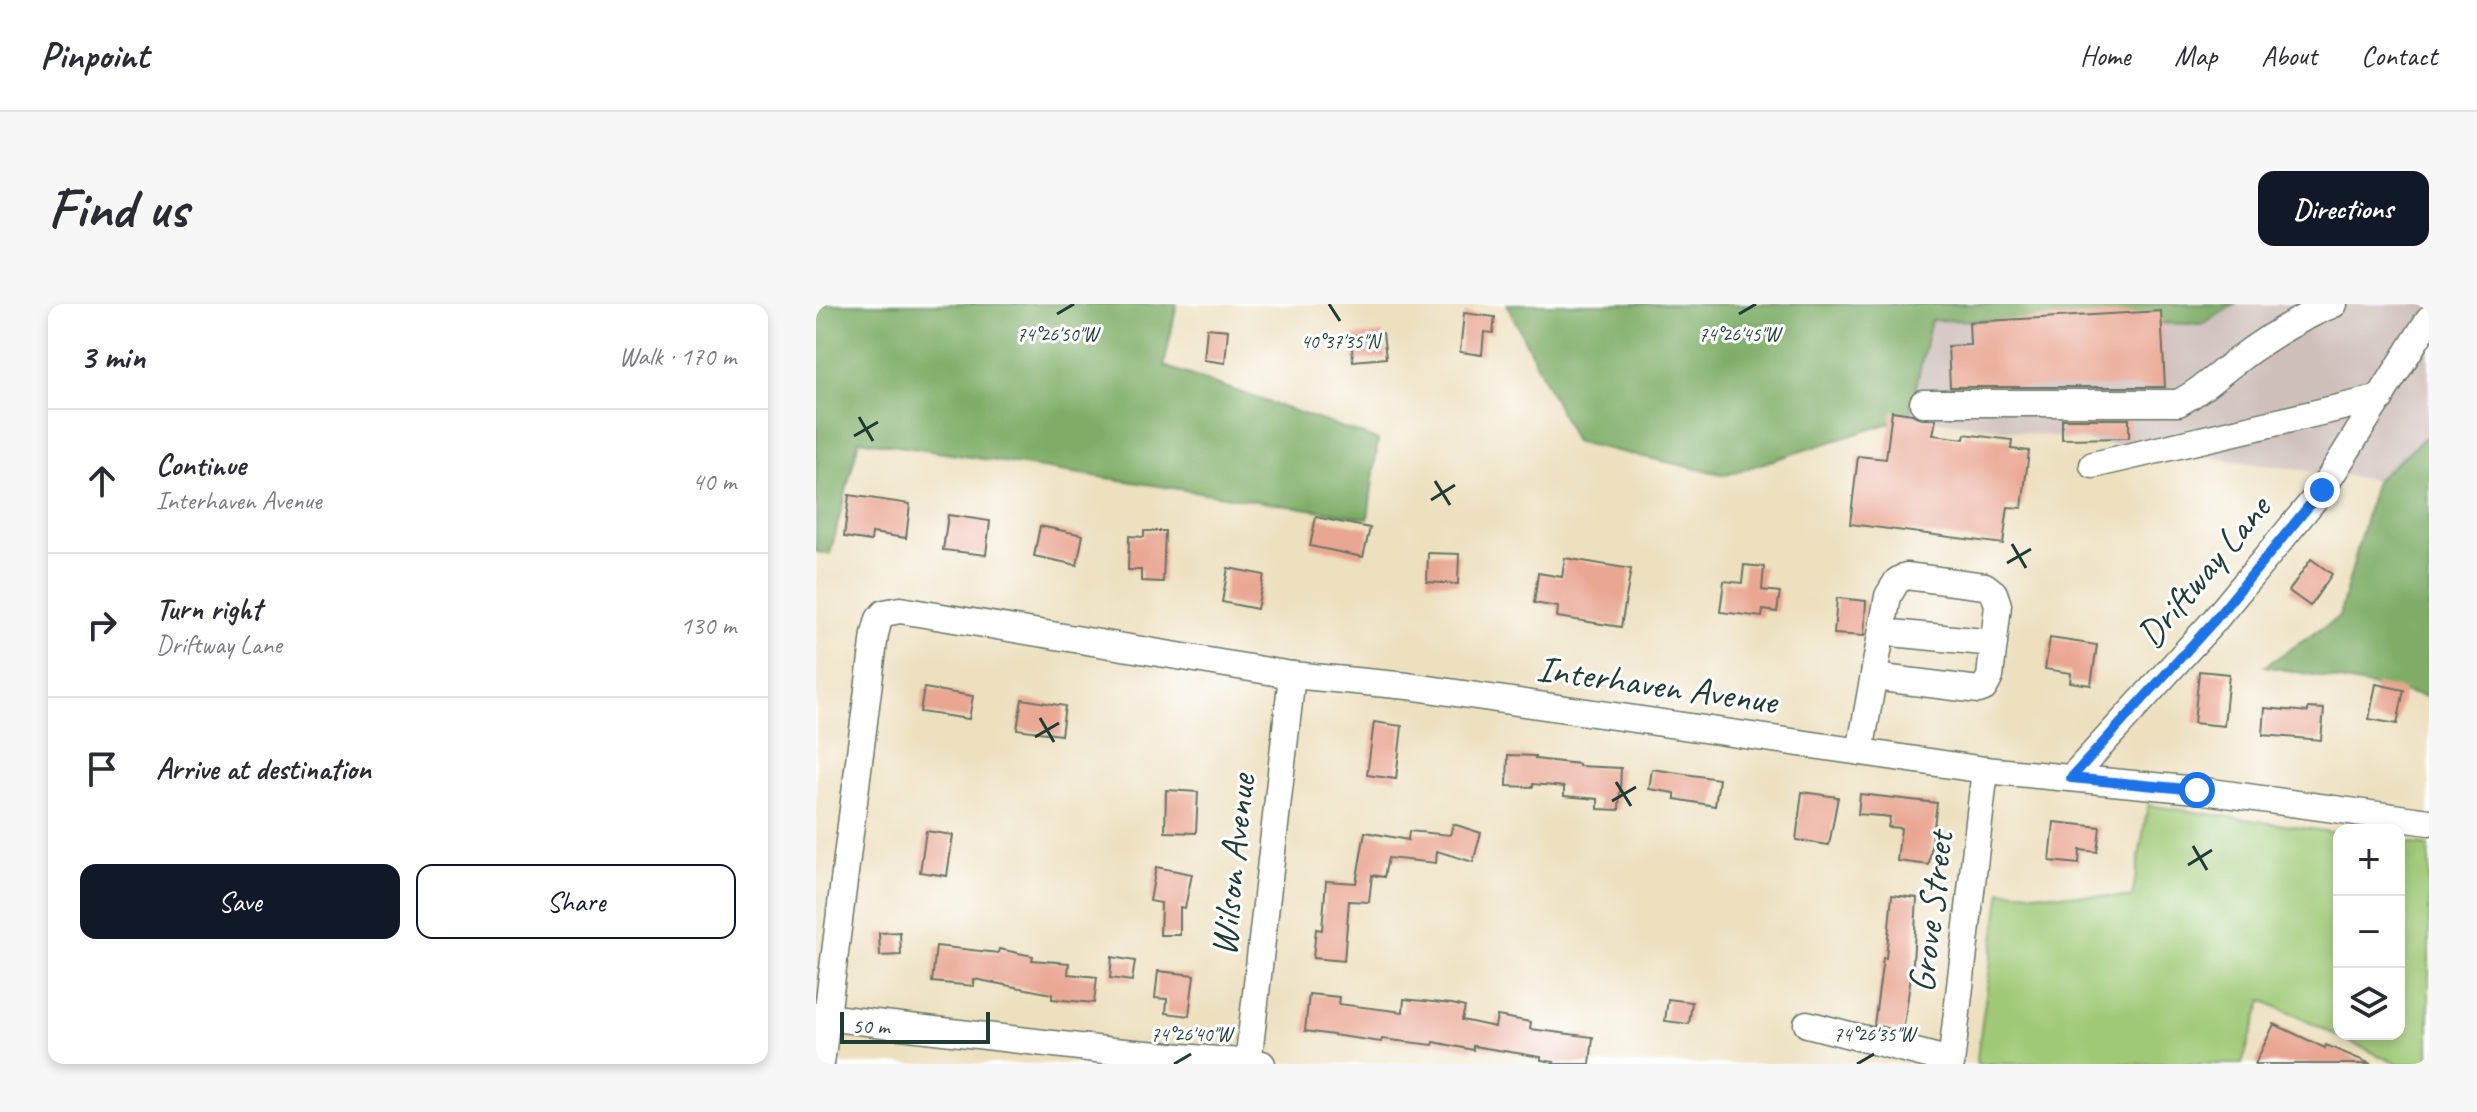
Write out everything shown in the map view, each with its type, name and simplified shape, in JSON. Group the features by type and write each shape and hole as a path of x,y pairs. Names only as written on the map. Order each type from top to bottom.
{"street":[{"path":"1923,403 2178,403 2195,395 2234,362 2275,335 2311,313 2334,304"},
{"name":"Driftway Lane","path":"2071,778 2213,622 2322,490 2429,319"},
{"path":"2093,465 2381,398"},
{"path":"1860,752 1882,632 1891,589 1897,581 1906,576 1985,586 1996,597 1998,605 1988,683 1979,690 1874,677"},
{"name":"Interhaven Avenue","path":"822,1017 873,649 879,619 884,613 900,610 1292,675 1408,686 1985,770 2197,790 2429,822"},
{"path":"1882,632 1994,643"},
{"name":"Wilson Avenue","path":"1253,1063 1292,675"},
{"name":"Grove Street","path":"1951,1062 1985,770"},
{"path":"821,1064 822,1017 1113,1051 1253,1063"},
{"path":"1807,1024 1951,1062"}],"shaded area":[{"path":"2235,304 2429,304 2429,434 2376,480 1909,417 1931,320 2202,324"}],"green space":[{"path":"816,304 1177,304 1164,366 1378,440 1368,518 859,440 830,554 816,552"},
{"path":"1507,304 2235,304 2203,324 1931,320 1909,417 1726,475 1575,442"},
{"path":"2429,434 2429,697 2265,666 2339,617 2376,480"},
{"path":"2148,805 2333,832 2333,1034 2262,1000 2242,1064 1976,1064 2001,891 2132,898"},
{"path":"2405,843 2429,846 2429,1064 2397,1064 2346,1040 2405,1040"}],"building":[{"path":"2161,311 2165,387 1950,387 1948,346 1970,345 1969,322"},
{"path":"1464,313 1495,317 1493,333 1484,332 1482,355 1460,352"},
{"path":"1207,328 1228,330 1225,363 1204,360"},
{"path":"1383,333 1386,358 1353,361 1351,336"},
{"path":"1892,411 1922,419 1936,419 1933,435 1964,439 1965,434 2012,440 2011,449 2029,451 2022,508 2008,507 2003,544 1850,524 1858,456 1886,459"},
{"path":"2062,419 2129,419 2129,438 2062,439"},
{"path":"849,495 910,504 906,538 872,533 871,541 844,537"},
{"path":"948,515 990,521 986,555 943,550"},
{"path":"1316,517 1370,528 1363,557 1310,546"},
{"path":"1040,526 1083,535 1077,565 1034,556"},
{"path":"1144,531 1165,531 1163,582 1141,581 1141,570 1128,570 1129,536 1144,537"},
{"path":"1428,553 1459,554 1458,584 1427,582"},
{"path":"1565,558 1631,569 1621,627 1557,617 1558,607 1534,603 1538,573 1562,577"},
{"path":"2311,559 2332,574 2310,606 2289,591"},
{"path":"1744,565 1764,567 1762,590 1780,592 1777,612 1763,610 1762,617 1720,612 1724,581 1742,583"},
{"path":"1228,568 1264,575 1257,609 1222,602"},
{"path":"1837,598 1866,601 1864,636 1834,634"},
{"path":"2050,638 2097,645 2091,685 2070,682 2071,673 2045,669"},
{"path":"2199,671 2229,674 2224,726 2194,723"},
{"path":"2376,684 2404,690 2397,724 2369,719"},
{"path":"924,688 973,696 969,719 920,712"},
{"path":"1022,699 1065,706 1061,735 1017,729"},
{"path":"2265,708 2308,712 2308,708 2324,709 2321,740 2263,735"},
{"path":"1374,722 1402,726 1396,779 1367,775"},
{"path":"1508,755 1535,756 1535,759 1579,766 1621,768 1619,810 1598,809 1598,799 1564,796 1564,787 1533,784 1533,787 1507,786"},
{"path":"1652,769 1719,779 1715,806 1675,799 1675,793 1649,789"},
{"path":"1166,790 1198,792 1196,833 1165,832"},
{"path":"1802,792 1838,797 1829,845 1796,840"},
{"path":"1860,794 1937,803 1929,865 1897,861 1901,828 1888,827 1890,817 1858,814"},
{"path":"2054,822 2100,827 2097,852 2080,850 2079,864 2050,861"},
{"path":"1453,824 1481,833 1473,862 1437,851 1436,863 1388,858 1384,877 1372,875 1369,902 1349,901 1344,961 1313,958 1316,929 1322,930 1326,881 1356,883 1365,832 1408,840 1409,831 1450,835"},
{"path":"926,831 953,835 947,876 920,872"},
{"path":"1156,867 1192,874 1185,908 1180,907 1180,935 1160,935 1161,903 1150,901"},
{"path":"1892,895 1917,898 1913,962 1903,1032 1874,1025 1883,958 1886,958"},
{"path":"900,932 901,955 880,956 879,933"},
{"path":"936,946 998,953 999,949 1033,956 1032,960 1069,963 1068,974 1097,977 1094,1003 1052,999 1052,994 974,979 974,986 932,982"},
{"path":"1112,957 1135,961 1132,981 1110,978"},
{"path":"1158,971 1194,975 1189,1016 1166,1013 1167,999 1155,998"},
{"path":"1309,994 1339,997 1338,1004 1403,1012 1404,999 1452,1004 1465,1007 1462,1020 1495,1027 1497,1016 1531,1022 1530,1029 1593,1037 1590,1064 1553,1064 1541,1060 1541,1057 1473,1046 1473,1050 1434,1042 1433,1045 1382,1039 1381,1042 1305,1031"},
{"path":"1668,999 1692,1002 1689,1024 1665,1021"},
{"path":"2274,1024 2325,1048 2326,1045 2371,1064 2255,1064"}],"route":[{"path":"2197,790 2071,778 2213,622 2322,490"}]}
